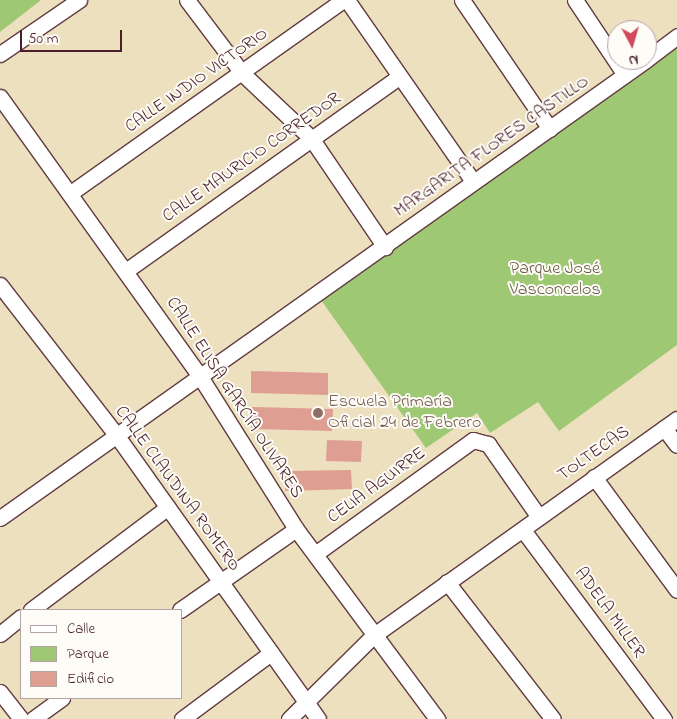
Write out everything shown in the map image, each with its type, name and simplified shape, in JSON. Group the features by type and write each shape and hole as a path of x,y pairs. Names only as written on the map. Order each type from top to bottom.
{"street":[{"path":"0,54 79,0"},
{"path":"187,0 243,74 311,138 385,246"},
{"name":"CALLE INDIO VICTORIO","path":"72,192 243,74 343,0"},
{"path":"347,0 399,78 473,181"},
{"path":"462,0 550,129"},
{"path":"575,0 625,75"},
{"path":"673,40 677,25"},
{"name":"MARGARITA FLORES CASTILLO","path":"657,52 673,40"},
{"name":"MARGARITA FLORES CASTILLO","path":"0,518 201,378 473,181 632,70"},
{"name":"CALLE MAURICIO CORREDOR","path":"127,270 311,138 399,78"},
{"name":"CALLE ELISA GARCÍA OLIVARES","path":"0,97 72,192 127,270 201,378 296,529 437,719"},
{"name":"CALLE CLAUDINA ROMERO","path":"0,285 117,436 318,719"},
{"name":"TOLTECAS","path":"289,719 304,700 374,635 677,419"},
{"path":"664,428 677,445"},
{"name":"CELIA AGUIRRE","path":"315,554 473,440 488,444 532,522"},
{"path":"594,477 677,590"},
{"path":"32,609 168,507"},
{"name":"ADELA MILLER","path":"532,522 664,719"},
{"path":"181,609 296,529"},
{"path":"447,582 553,719"},
{"path":"0,634 20,619"},
{"path":"182,719 271,653"},
{"path":"0,692 21,719"},
{"path":"33,719 61,699"}],"green space":[{"path":"0,0 41,0 0,32"},
{"name":"Parque José Vasconcelos","path":"677,42 677,345 559,431 538,402 490,433 477,413 426,448 321,300 638,70 657,70 657,56"}],"building":[{"path":"251,371 328,373 328,395 251,393"},
{"path":"252,407 333,409 332,431 251,429"},
{"path":"327,440 362,441 361,462 326,461"},
{"path":"351,470 352,489 285,491 285,471"}],"place":[{"name":"Escuela Primaría Oficial 24 de Febrero","path":"318,413"}]}
